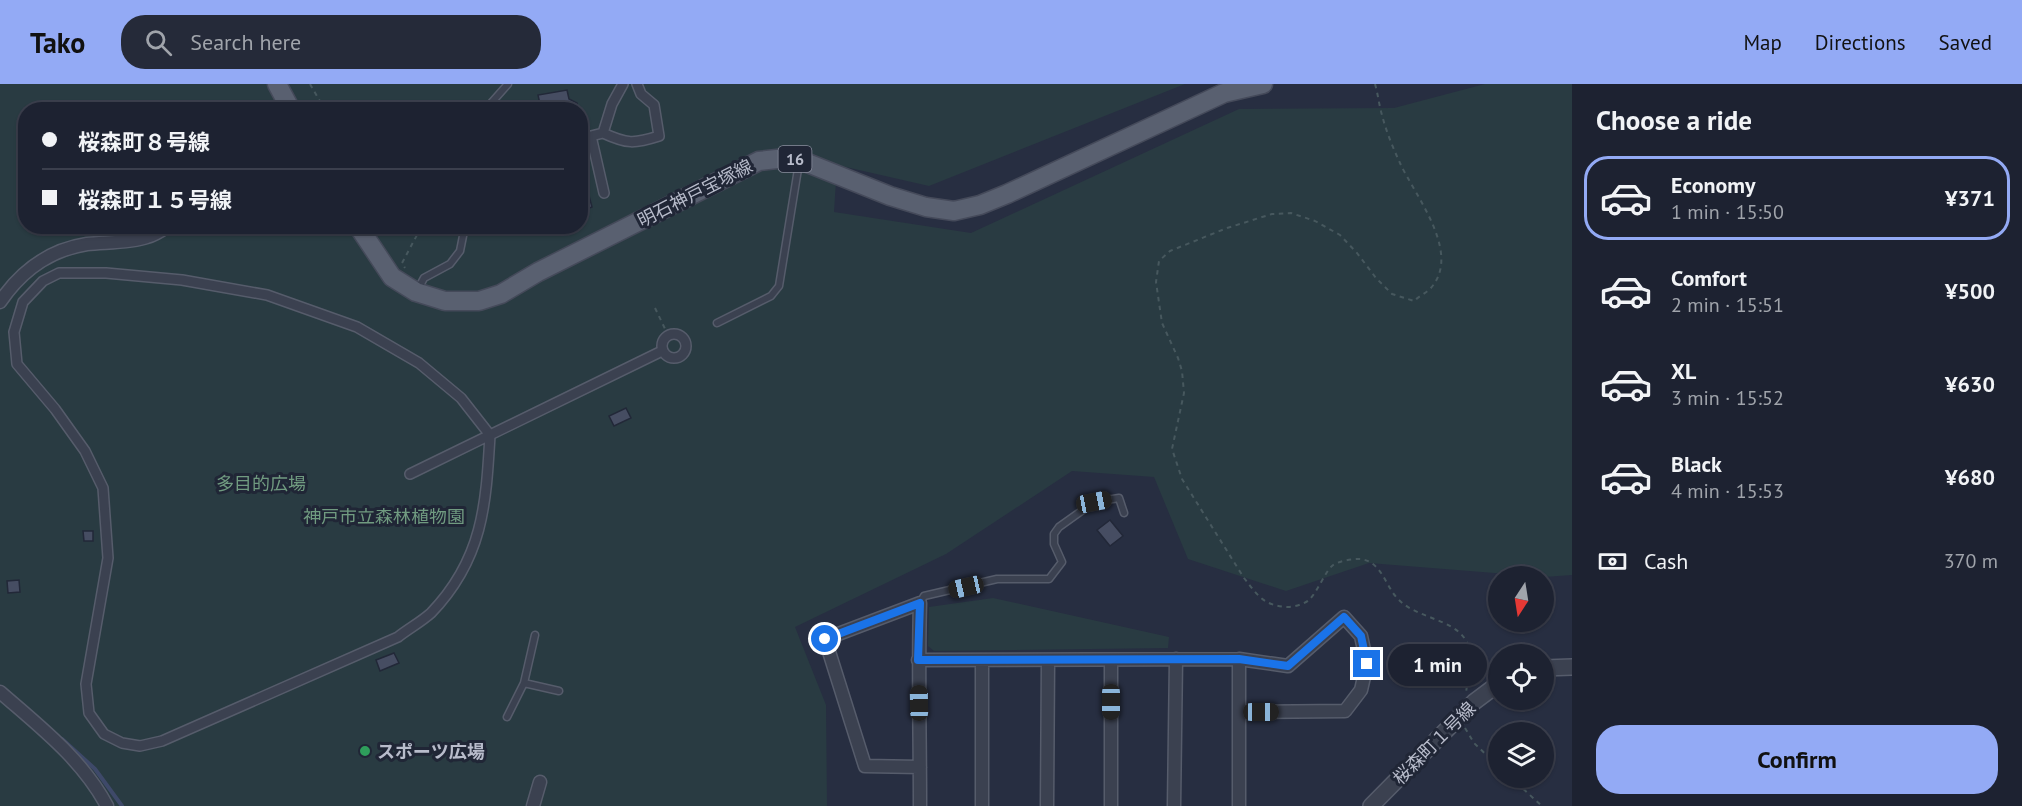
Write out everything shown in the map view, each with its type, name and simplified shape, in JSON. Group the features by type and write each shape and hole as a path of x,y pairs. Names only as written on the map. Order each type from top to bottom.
{"main road":[{"path":"277,84 287,102"},
{"name":"明石神戸宝塚線","path":"363,234 392,276 416,292 445,301 479,301 501,294 538,272 759,161 786,158 800,160 890,196 926,207 954,211 980,205 1007,194 1224,93 1263,84"}],"street":[{"path":"603,133 612,104 623,84"},
{"path":"604,193 591,136 603,133 623,142 644,141 659,136 654,105 641,94 637,84"},
{"path":"0,302 11,286 29,268 52,254 84,245 147,237 153,234"},
{"path":"59,273 106,273 182,280 267,295 357,327 419,363 461,398 490,435 487,487 479,533 461,574 430,613 398,637 162,741 140,746 122,743 104,734 89,713 86,684 108,558 103,488 85,452 55,409 17,364 14,332 22,302 43,281 59,273"},
{"path":"675,334 682,337 686,343 686,351 681,357 674,359 667,357 662,351 662,342 668,336 675,334"},
{"path":"410,474 662,351"},
{"path":"920,767 865,766 825,639 920,603 918,660 920,767 920,806"},
{"path":"918,660 1239,659 1288,666 1344,617 1361,636 1367,664 1361,690 1345,711 1240,712"},
{"path":"1174,806 1176,659"},
{"path":"1239,659 1239,806"},
{"path":"982,660 982,806"},
{"path":"1047,806 1048,660"},
{"path":"1110,806 1111,660"},
{"path":"1554,668 1572,667"},
{"path":"0,692 64,747 97,786 107,806"},
{"name":"桜森町１号線","path":"1371,806 1474,702 1488,692"},
{"path":"533,806 540,782"}],"lane":[{"path":"492,102 508,84"},
{"path":"717,323 771,296 779,286 800,160"},
{"path":"416,292 424,278 450,264 455,258 460,251 463,234"},
{"path":"920,603 924,596 997,579 1049,579 1062,562 1054,544 1054,534 1059,527 1094,502 1119,498 1124,513"},
{"path":"507,717 524,683 535,635"},
{"path":"524,683 559,691"}],"path":[{"path":"310,84 320,102"},
{"path":"1178,468 1172,449 1184,393 1182,371 1162,323 1156,282 1159,261 1170,251 1227,228 1272,214 1291,213 1316,221 1340,235 1392,294 1414,301 1429,289 1438,275 1441,257 1434,226 1418,192 1401,165 1383,118 1374,84"},
{"path":"406,269 402,263 416,234"},
{"path":"655,308 668,336"},
{"path":"1522,788 1542,806"}],"green space":[{"path":"0,84 1185,84 929,186 837,165 834,212 971,233 1239,109 1394,108 1485,84 1572,84 1572,575 1554,576 1554,566 1488,566 1488,573 1369,563 1286,591 1188,559 1154,477 1072,471 946,554 795,627 826,705 827,806 0,806"},
{"path":"993,598 1169,637 1168,648 934,651 928,646 929,607"}],"building":[{"path":"567,90 569,99 575,102 540,102 538,95"},
{"path":"588,192 592,207 588,208"},
{"path":"626,408 631,418 614,426 609,416"},
{"path":"1110,520 1123,536 1110,546 1097,530"},
{"path":"83,531 93,531 93,541 84,541"},
{"path":"19,580 20,592 8,593 7,581"},
{"path":"394,653 399,663 380,671 376,660"}],"waterway":[{"path":"62,739 95,769 122,806"}],"place":[{"name":"スポーツ広場","path":"365,751"}],"route":[{"path":"825,639 920,603 918,660 1239,659 1288,666 1344,617 1361,636 1367,664"}],"park label":[{"name":"多目的広場","path":"261,483"},
{"name":"神戸市立森林植物園","path":"384,516"}]}
